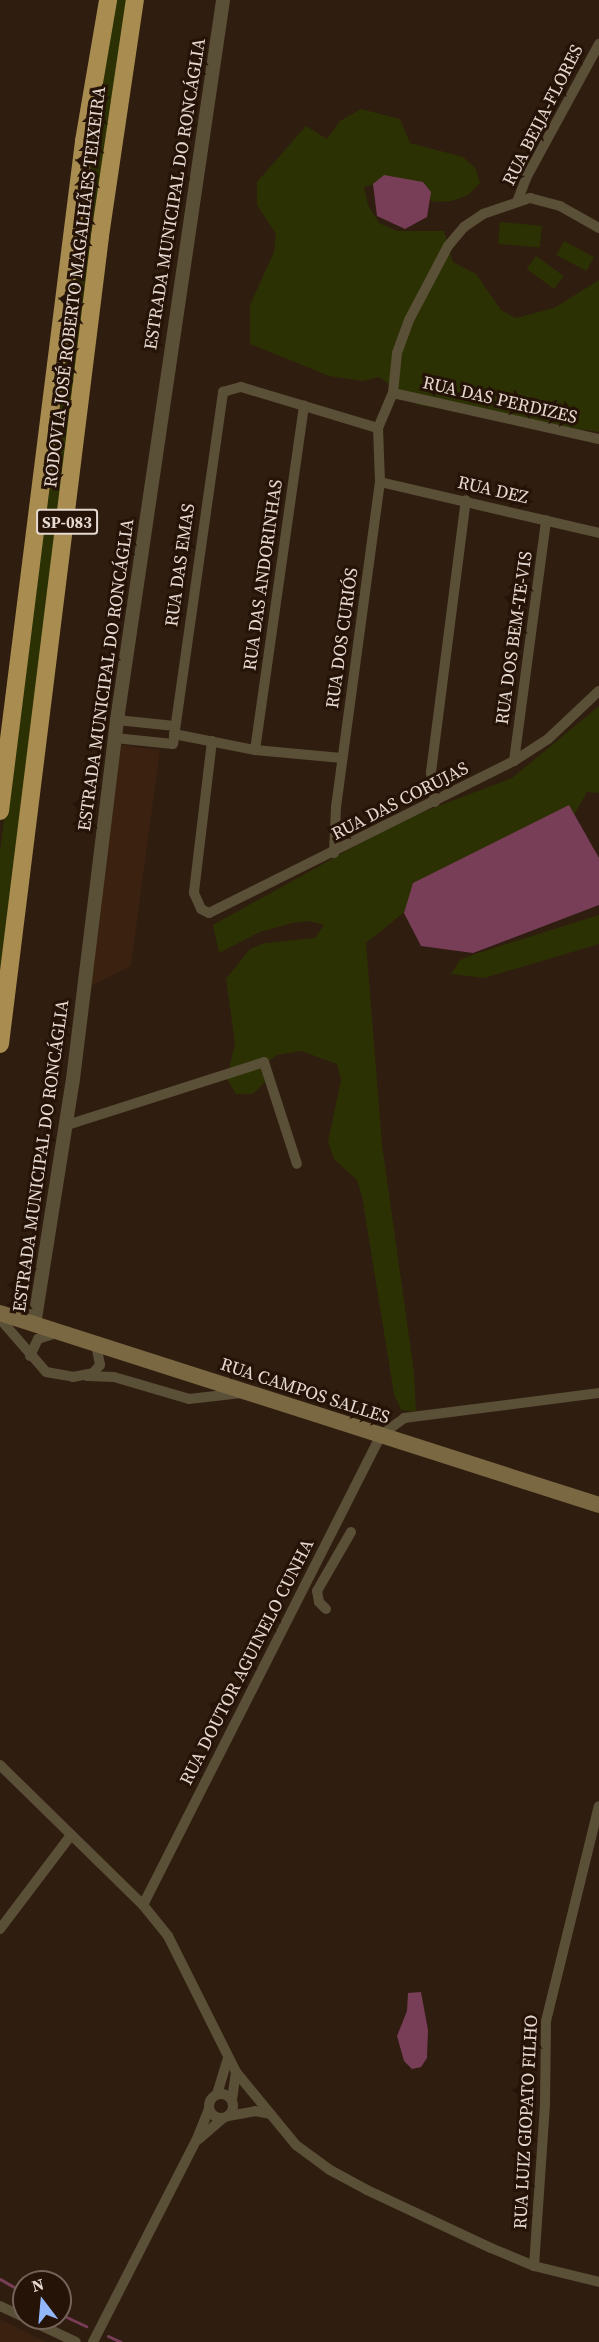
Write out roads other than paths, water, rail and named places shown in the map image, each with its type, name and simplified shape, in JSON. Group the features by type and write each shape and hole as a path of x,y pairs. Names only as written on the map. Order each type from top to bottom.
{"highway":[{"name":"RODOVIA JOSÉ ROBERTO MAGALHÃES TEIXEIRA","path":"0,811 84,141 108,0"},
{"name":"RODOVIA JOSÉ ROBERTO MAGALHÃES TEIXEIRA","path":"0,1044 100,236 135,0"}],"main road":[{"name":"RUA CAMPOS SALLES","path":"0,1313 599,1505"}],"street":[{"name":"ESTRADA MUNICIPAL DO RONCÁGLIA","path":"30,1356 73,1079 117,720 223,0"},
{"name":"RUA BEIJA-FLORES","path":"517,202 526,178 599,44"},
{"path":"304,405 378,428 393,393 397,353 409,320 448,246 464,227 483,214 530,198 560,206 599,228"},
{"name":"RUA DAS EMAS","path":"174,735 223,392 241,387 304,405"},
{"name":"RUA DAS PERDIZES","path":"393,393 599,439"},
{"name":"RUA DAS ANDORINHAS","path":"255,750 304,405"},
{"name":"RUA DOS CURIÓS","path":"334,853 342,758 380,482 378,428"},
{"name":"RUA DEZ","path":"380,482 599,533"},
{"path":"435,802 431,772 465,500"},
{"name":"RUA DOS BEM-TE-VIS","path":"514,761 546,520"},
{"name":"RUA DAS CORUJAS","path":"212,741 194,893 201,909 216,912 514,761 548,739 599,691"},
{"path":"117,720 174,735 255,750 342,758"},
{"path":"115,738 174,735"},
{"path":"64,1126 264,1062 297,1164"},
{"path":"0,1319 46,1372 114,1377 189,1399 247,1393"},
{"path":"30,1356 38,1339 57,1332"},
{"path":"87,1376 99,1365 96,1345"},
{"path":"381,1435 404,1418 599,1393"},
{"name":"RUA DOUTOR AGUINELO CUNHA","path":"143,1905 381,1435"},
{"path":"326,1609 319,1602 317,1591 351,1532"},
{"path":"0,1765 143,1905 168,1936 236,2072 296,2145 330,2170 534,2266 599,2282"},
{"name":"RUA LUIZ GIOPATO FILHO","path":"534,2266 545,2103 546,2021 599,1806"},
{"path":"0,1929 71,1835"},
{"path":"93,2342 196,2141 209,2109 210,2100 217,2094 228,2058"},
{"path":"226,2117 233,2095 236,2072"},
{"path":"217,2094 257,2097"},
{"path":"209,2109 226,2117"},
{"path":"196,2141 226,2117 255,2111 271,2114"},
{"path":"50,2330 76,2342"}],"waterway":[{"path":"0,2279 12,2286"},
{"path":"72,2320 86,2326"},
{"path":"108,2336 121,2342"}]}
